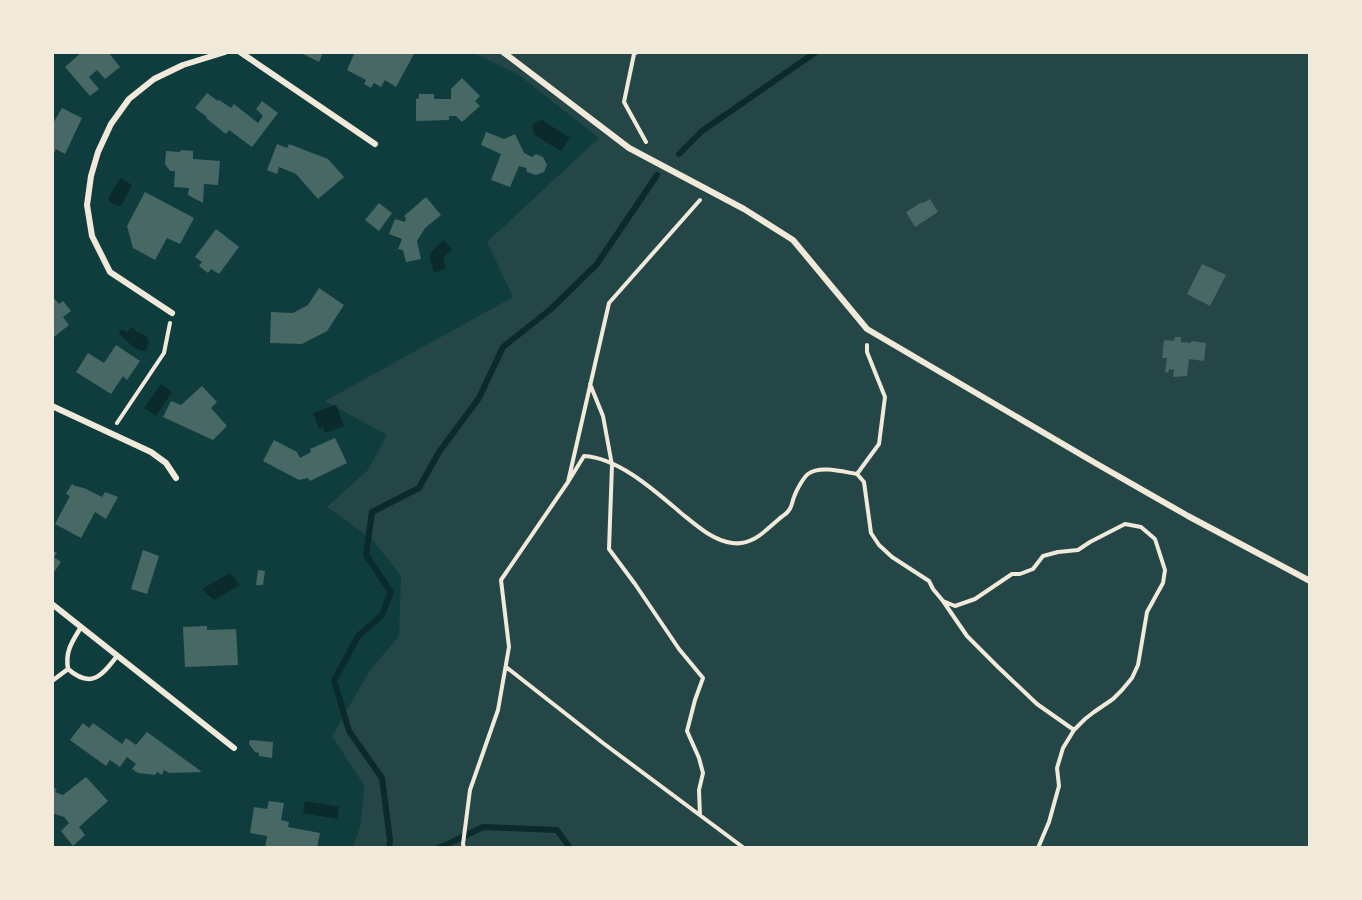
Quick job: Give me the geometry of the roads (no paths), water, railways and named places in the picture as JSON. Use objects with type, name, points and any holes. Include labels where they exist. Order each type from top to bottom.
[{"type":"street","points":[[172,314],[110,272],[92,236],[87,205],[90,176],[111,124],[129,99],[154,79],[183,64],[225,52]]},
{"type":"street","points":[[240,52],[375,144]]},
{"type":"street","points":[[503,52],[629,148],[744,209],[793,240],[867,329],[1137,487],[1310,581]]},
{"type":"street","points":[[52,406],[151,452],[166,463],[176,478]]},
{"type":"street","points":[[52,604],[234,748]]},
{"type":"lane","points":[[81,627],[68,650],[66,660],[68,669],[77,677],[88,679],[99,677],[117,656]]},
{"type":"lane","points":[[52,681],[68,669]]},
{"type":"waterway","points":[[679,154],[702,131],[816,52]]},
{"type":"waterway","points":[[389,848],[382,778],[349,731],[334,680],[359,635],[382,615],[391,592],[366,555],[372,512],[419,488],[439,452],[479,398],[503,347],[551,309],[597,264],[657,175]]},
{"type":"waterway","points":[[438,848],[483,827],[557,830],[570,848]]}]
